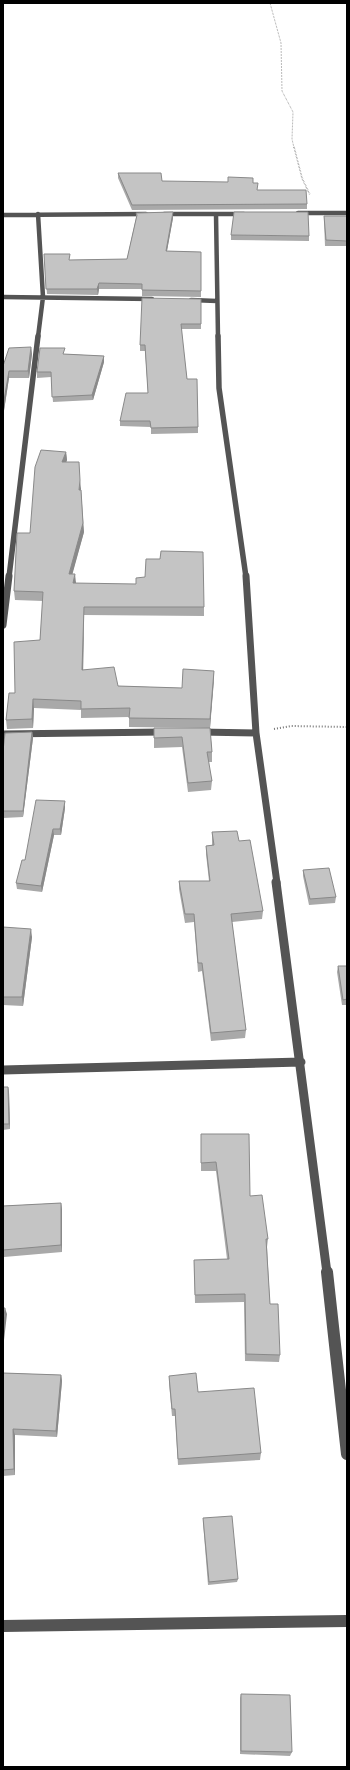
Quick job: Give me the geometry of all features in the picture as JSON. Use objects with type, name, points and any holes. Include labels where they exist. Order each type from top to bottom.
[{"type":"street","points":[[290,214],[347,213]]},
{"type":"street","points":[[3,625],[43,297],[38,214]]},
{"type":"street","points":[[3,215],[154,214]]},
{"type":"street","points":[[162,214],[253,214]]},
{"type":"street","points":[[216,214],[216,301],[219,388],[245,560],[256,733],[301,1062],[337,1355],[347,1454]]},
{"type":"street","points":[[3,297],[161,300]]},
{"type":"street","points":[[185,300],[216,301]]},
{"type":"street","points":[[3,734],[170,732]]},
{"type":"street","points":[[194,732],[256,733]]},
{"type":"street","points":[[3,1070],[301,1062]]},
{"type":"street","points":[[3,1626],[347,1621]]},
{"type":"path","points":[[270,3],[280,42],[282,91],[293,112],[292,140],[302,178],[319,213]]},
{"type":"path","points":[[256,733],[291,726],[347,727]]},
{"type":"building","points":[[118,173],[161,173],[162,181],[228,182],[228,177],[253,178],[253,183],[258,183],[257,190],[306,190],[307,204],[132,205]]},
{"type":"building","points":[[173,212],[166,251],[201,252],[201,291],[142,290],[142,284],[99,283],[97,289],[46,289],[44,254],[70,254],[69,260],[127,259],[137,215],[136,213]]},
{"type":"building","points":[[234,212],[308,212],[309,236],[231,235]]},
{"type":"building","points":[[324,216],[347,216],[347,241],[326,240]]},
{"type":"building","points":[[142,298],[201,299],[201,324],[181,324],[187,379],[197,379],[198,427],[151,428],[150,421],[120,421],[126,393],[148,393],[145,345],[140,345]]},
{"type":"building","points":[[31,347],[28,371],[9,371],[3,406],[3,366],[9,348]]},
{"type":"building","points":[[40,348],[65,348],[63,354],[104,356],[92,395],[52,397],[51,372],[37,372]]},
{"type":"building","points":[[41,450],[66,452],[62,462],[79,462],[79,490],[81,490],[83,523],[69,574],[75,574],[73,583],[136,584],[136,578],[145,577],[146,559],[160,559],[161,551],[203,552],[204,607],[84,607],[82,670],[114,667],[118,686],[182,688],[183,669],[214,671],[210,719],[129,718],[130,708],[81,709],[81,701],[33,699],[32,719],[6,720],[9,693],[15,693],[14,642],[40,640],[43,592],[14,591],[17,533],[30,533],[35,467]]},
{"type":"building","points":[[154,728],[210,728],[212,752],[207,752],[212,781],[188,783],[182,737],[154,738]]},
{"type":"building","points":[[32,732],[23,811],[3,811],[3,751],[5,733]]},
{"type":"building","points":[[36,800],[65,801],[60,829],[53,829],[41,886],[16,883],[22,860],[25,860]]},
{"type":"building","points":[[237,831],[239,841],[250,840],[263,911],[231,914],[246,1030],[211,1033],[202,963],[198,963],[194,914],[185,914],[179,881],[210,881],[206,846],[214,845],[212,832]]},
{"type":"building","points":[[329,868],[336,897],[310,899],[303,870]]},
{"type":"building","points":[[3,927],[31,929],[22,997],[3,997]]},
{"type":"building","points":[[338,966],[347,966],[347,999],[343,1000]]},
{"type":"building","points":[[3,1087],[8,1087],[9,1124],[3,1124]]},
{"type":"building","points":[[201,1134],[249,1134],[250,1196],[262,1195],[268,1239],[266,1239],[270,1304],[278,1304],[280,1355],[246,1354],[245,1294],[195,1295],[194,1260],[229,1259],[216,1162],[201,1163]]},
{"type":"building","points":[[61,1203],[61,1245],[3,1250],[3,1206]]},
{"type":"building","points":[[3,1308],[5,1308],[3,1327]]},
{"type":"building","points":[[3,1373],[61,1375],[56,1431],[13,1429],[14,1469],[3,1470]]},
{"type":"building","points":[[196,1373],[198,1392],[254,1388],[261,1453],[178,1459],[175,1409],[172,1409],[169,1376]]},
{"type":"building","points":[[232,1516],[238,1579],[209,1582],[203,1518]]},
{"type":"building","points":[[241,1694],[290,1695],[292,1752],[241,1751]]}]
